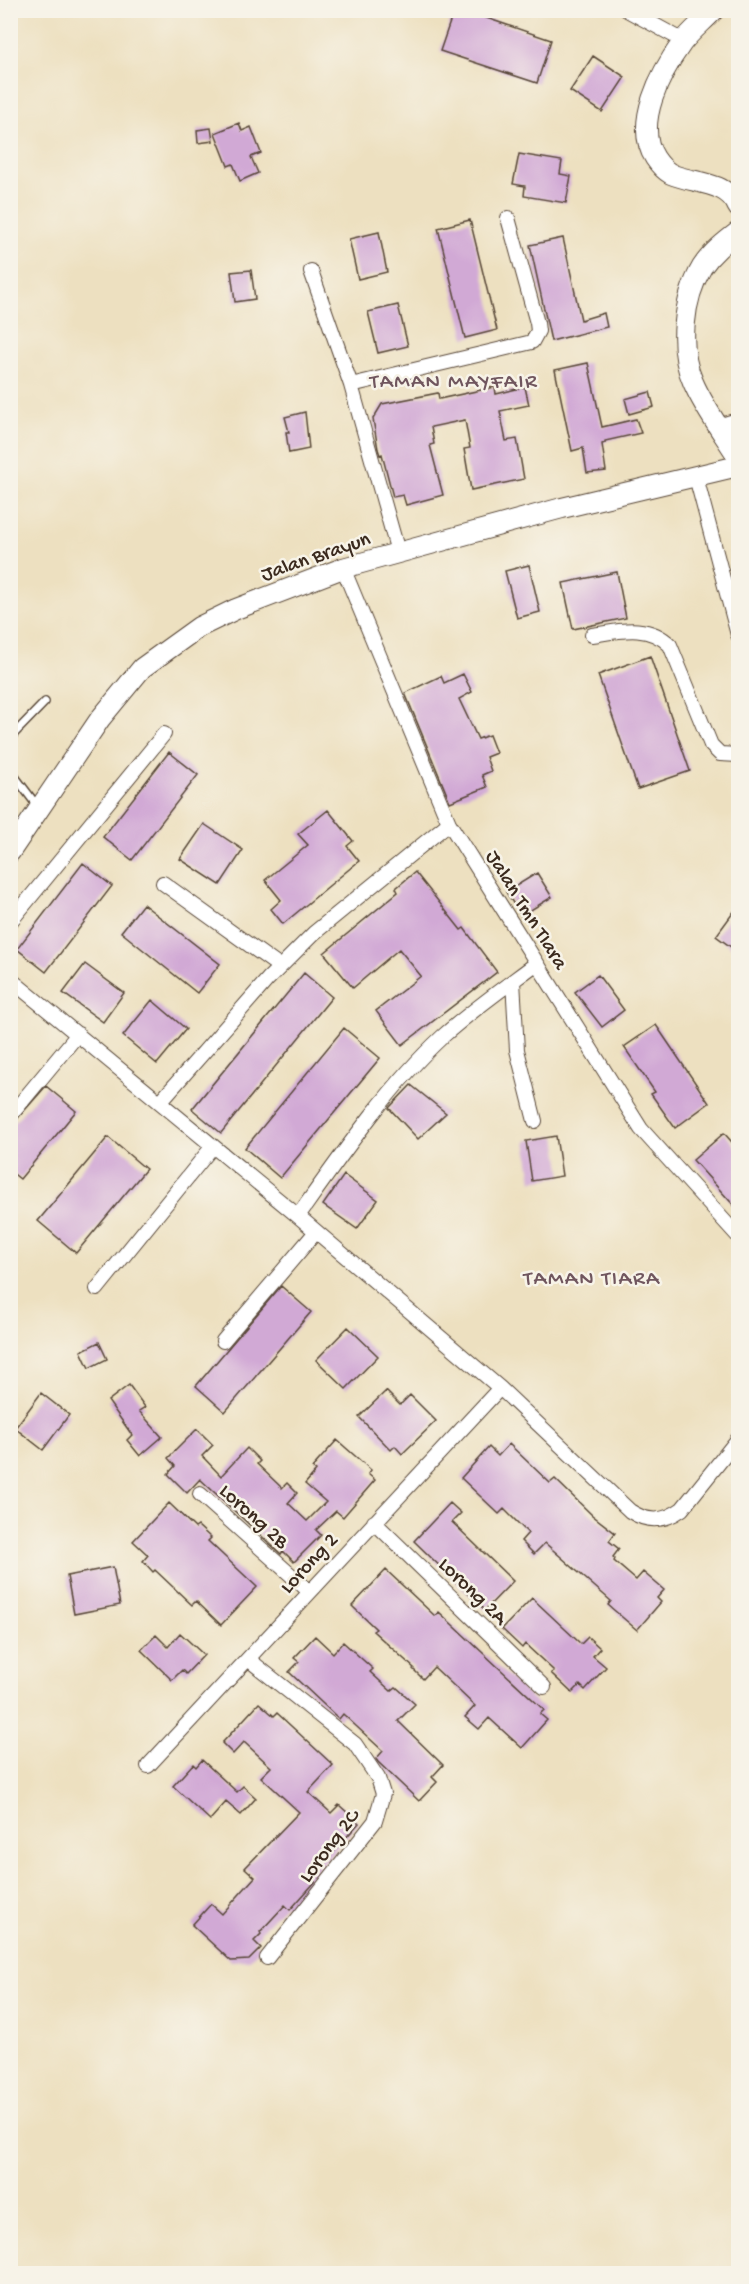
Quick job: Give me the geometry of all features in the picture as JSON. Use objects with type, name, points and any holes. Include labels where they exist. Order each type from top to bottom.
[{"type":"main road","points":[[714,10],[684,41],[669,63],[647,114],[646,134],[648,146],[662,167],[670,173],[717,187],[735,199],[738,207]]},
{"type":"main road","points":[[738,232],[723,242],[702,268],[692,290],[683,346],[693,382],[738,457]]},
{"type":"main road","name":"Jalan Brayun","points":[[10,852],[100,719],[142,668],[199,627],[236,609],[343,568],[562,508],[738,466]]},
{"type":"street","points":[[627,10],[684,41]]},
{"type":"street","points":[[351,385],[532,342],[538,332],[537,323],[508,218]]},
{"type":"street","points":[[311,271],[351,385],[398,552]]},
{"type":"street","points":[[718,426],[738,420]]},
{"type":"street","points":[[696,477],[738,635]]},
{"type":"street","name":"Jalan Tmn TIara","points":[[343,568],[449,823],[640,1129],[738,1236]]},
{"type":"street","points":[[592,635],[637,629],[664,639],[670,645],[711,745],[720,754],[738,755]]},
{"type":"street","points":[[10,922],[164,734]]},
{"type":"street","points":[[160,1102],[279,967],[314,933],[449,823]]},
{"type":"street","points":[[163,883],[279,967]]},
{"type":"street","points":[[298,1216],[344,1153],[407,1074],[441,1038],[537,963]]},
{"type":"street","points":[[10,978],[453,1347],[639,1518],[662,1520],[682,1509],[738,1439]]},
{"type":"street","points":[[513,981],[517,1050],[535,1121]]},
{"type":"street","points":[[10,1116],[78,1034]]},
{"type":"street","points":[[97,1289],[213,1146]]},
{"type":"street","points":[[223,1341],[315,1233]]},
{"type":"street","name":"Lorong 2","points":[[148,1766],[500,1388]]},
{"type":"street","name":"Lorong 2B","points":[[200,1494],[310,1592]]},
{"type":"street","name":"Lorong 2A","points":[[374,1522],[544,1687]]},
{"type":"street","name":"Lorong 2C","points":[[248,1659],[355,1744],[378,1778],[383,1794],[375,1821],[267,1958]]},
{"type":"lane","points":[[10,738],[45,702]]},
{"type":"lane","points":[[10,770],[39,809]]},
{"type":"building","points":[[454,10],[463,10],[551,40],[537,83],[440,51]]},
{"type":"building","points":[[593,56],[625,77],[602,112],[570,91]]},
{"type":"building","points":[[239,123],[242,131],[251,127],[261,153],[251,157],[258,173],[240,181],[233,164],[228,166],[215,133]]},
{"type":"building","points":[[211,128],[213,141],[198,143],[197,130]]},
{"type":"building","points":[[519,154],[562,161],[560,174],[571,176],[566,203],[524,196],[525,186],[513,184]]},
{"type":"building","points":[[470,220],[497,330],[465,338],[438,228]]},
{"type":"building","points":[[379,232],[387,272],[358,279],[349,239]]},
{"type":"building","points":[[563,238],[581,320],[604,313],[607,327],[551,341],[530,245]]},
{"type":"building","points":[[251,270],[255,299],[235,302],[231,272]]},
{"type":"building","points":[[398,305],[408,346],[378,353],[368,312]]},
{"type":"building","points":[[588,363],[602,427],[636,419],[641,433],[605,441],[602,444],[606,471],[587,473],[583,448],[572,451],[555,370]]},
{"type":"building","points":[[495,387],[496,394],[525,387],[529,405],[500,411],[506,441],[517,439],[524,479],[471,490],[464,449],[470,448],[465,420],[431,427],[434,444],[430,445],[443,495],[406,505],[403,495],[393,497],[382,454],[380,455],[378,449],[373,419],[382,404],[438,393],[439,399]]},
{"type":"building","points":[[650,392],[654,407],[629,414],[625,399]]},
{"type":"building","points":[[305,412],[309,449],[289,453],[286,432],[289,432],[285,417]]},
{"type":"building","points":[[529,565],[540,612],[517,618],[505,571]]},
{"type":"building","points":[[617,572],[626,618],[573,629],[563,583]]},
{"type":"building","points":[[650,656],[690,771],[638,789],[598,675]]},
{"type":"building","points":[[463,674],[472,692],[459,699],[478,739],[489,735],[496,753],[486,757],[491,771],[482,775],[487,787],[450,802],[405,693],[441,676],[444,683]]},
{"type":"building","points":[[169,752],[198,775],[132,860],[103,837]]},
{"type":"building","points":[[328,810],[353,841],[347,846],[359,861],[283,924],[271,909],[281,900],[265,880],[308,845],[298,834]]},
{"type":"building","points":[[204,824],[243,850],[220,885],[180,859]]},
{"type":"building","points":[[83,863],[112,886],[46,972],[17,949]]},
{"type":"building","points":[[415,872],[461,930],[464,928],[497,972],[402,1045],[376,1011],[421,976],[399,949],[353,988],[324,953],[398,892],[396,888]]},
{"type":"building","points":[[537,873],[552,897],[521,916],[506,892]]},
{"type":"building","points":[[143,904],[220,964],[197,993],[121,932]]},
{"type":"building","points":[[738,906],[738,952],[716,936]]},
{"type":"building","points":[[85,964],[124,993],[103,1022],[63,993]]},
{"type":"building","points":[[304,973],[332,997],[221,1133],[192,1109]]},
{"type":"building","points":[[598,975],[624,1010],[602,1027],[575,992]]},
{"type":"building","points":[[152,1000],[186,1029],[157,1064],[123,1036]]},
{"type":"building","points":[[656,1025],[709,1103],[675,1128],[651,1094],[655,1092],[624,1047]]},
{"type":"building","points":[[344,1028],[380,1058],[280,1178],[245,1148]]},
{"type":"building","points":[[411,1085],[446,1113],[418,1139],[389,1108]]},
{"type":"building","points":[[46,1086],[76,1111],[20,1179],[10,1171],[10,1127]]},
{"type":"building","points":[[724,1133],[738,1149],[738,1210],[693,1160]]},
{"type":"building","points":[[556,1136],[562,1176],[532,1181],[526,1141]]},
{"type":"building","points":[[108,1137],[146,1169],[76,1253],[38,1221]]},
{"type":"building","points":[[344,1175],[378,1200],[357,1229],[323,1205]]},
{"type":"building","points":[[281,1286],[311,1312],[225,1412],[196,1386]]},
{"type":"building","points":[[348,1327],[378,1356],[346,1389],[316,1360]]},
{"type":"building","points":[[99,1342],[107,1359],[89,1368],[81,1351]]},
{"type":"building","points":[[129,1385],[145,1407],[139,1411],[162,1437],[140,1456],[127,1440],[132,1435],[108,1401]]},
{"type":"building","points":[[386,1391],[400,1405],[410,1395],[436,1421],[402,1454],[395,1446],[391,1450],[359,1417]]},
{"type":"building","points":[[41,1393],[69,1415],[43,1450],[15,1428]]},
{"type":"building","points":[[197,1429],[213,1445],[202,1456],[221,1476],[247,1448],[260,1461],[257,1464],[282,1488],[287,1483],[297,1493],[288,1503],[307,1521],[326,1502],[305,1484],[316,1471],[312,1468],[337,1440],[371,1470],[368,1474],[375,1480],[343,1517],[336,1511],[316,1530],[321,1535],[294,1562],[283,1551],[281,1554],[200,1479],[187,1493],[168,1474],[175,1466],[168,1458]]},
{"type":"building","points":[[509,1444],[550,1483],[555,1479],[592,1515],[615,1533],[609,1541],[619,1549],[613,1557],[614,1561],[636,1580],[643,1572],[664,1590],[657,1598],[661,1602],[637,1630],[608,1605],[611,1601],[545,1543],[534,1554],[521,1541],[528,1533],[504,1509],[499,1514],[461,1478],[489,1447],[498,1456]]},
{"type":"building","points":[[169,1503],[195,1528],[198,1526],[211,1538],[208,1541],[257,1587],[221,1625],[196,1601],[192,1605],[155,1570],[153,1572],[143,1561],[148,1555],[133,1541]]},
{"type":"building","points":[[450,1503],[461,1513],[452,1522],[513,1581],[485,1610],[414,1541]]},
{"type":"building","points":[[113,1567],[120,1605],[74,1614],[67,1576]]},
{"type":"building","points":[[386,1570],[435,1616],[439,1612],[544,1710],[540,1714],[547,1720],[522,1748],[489,1718],[479,1729],[465,1717],[475,1706],[434,1667],[423,1679],[373,1631],[376,1629],[352,1606]]},
{"type":"building","points":[[532,1598],[581,1644],[588,1637],[600,1648],[593,1656],[606,1667],[585,1690],[580,1685],[572,1693],[551,1673],[554,1671],[525,1644],[522,1648],[502,1629]]},
{"type":"building","points":[[180,1633],[204,1655],[186,1674],[182,1670],[172,1680],[141,1650],[156,1635],[168,1647]]},
{"type":"building","points":[[315,1636],[333,1653],[343,1642],[373,1669],[370,1672],[391,1691],[396,1687],[415,1704],[398,1721],[443,1765],[432,1777],[437,1782],[419,1801],[378,1762],[376,1759],[383,1751],[343,1714],[339,1719],[289,1672],[299,1662],[294,1658]]},
{"type":"building","points":[[259,1703],[274,1716],[277,1713],[333,1765],[308,1792],[331,1813],[339,1805],[359,1823],[310,1878],[315,1882],[290,1910],[285,1905],[260,1932],[261,1934],[254,1941],[261,1948],[249,1960],[231,1961],[192,1925],[211,1904],[222,1914],[255,1877],[245,1868],[299,1812],[261,1777],[271,1767],[244,1742],[233,1754],[222,1743]]},
{"type":"building","points":[[202,1760],[237,1792],[243,1786],[256,1798],[241,1815],[226,1802],[210,1820],[173,1786],[193,1764],[196,1767]]},
{"type":"district","name":"TAMAN MAYFAIR","points":[[454,379]]},
{"type":"district","name":"TAMAN TIARA","points":[[592,1276]]}]
